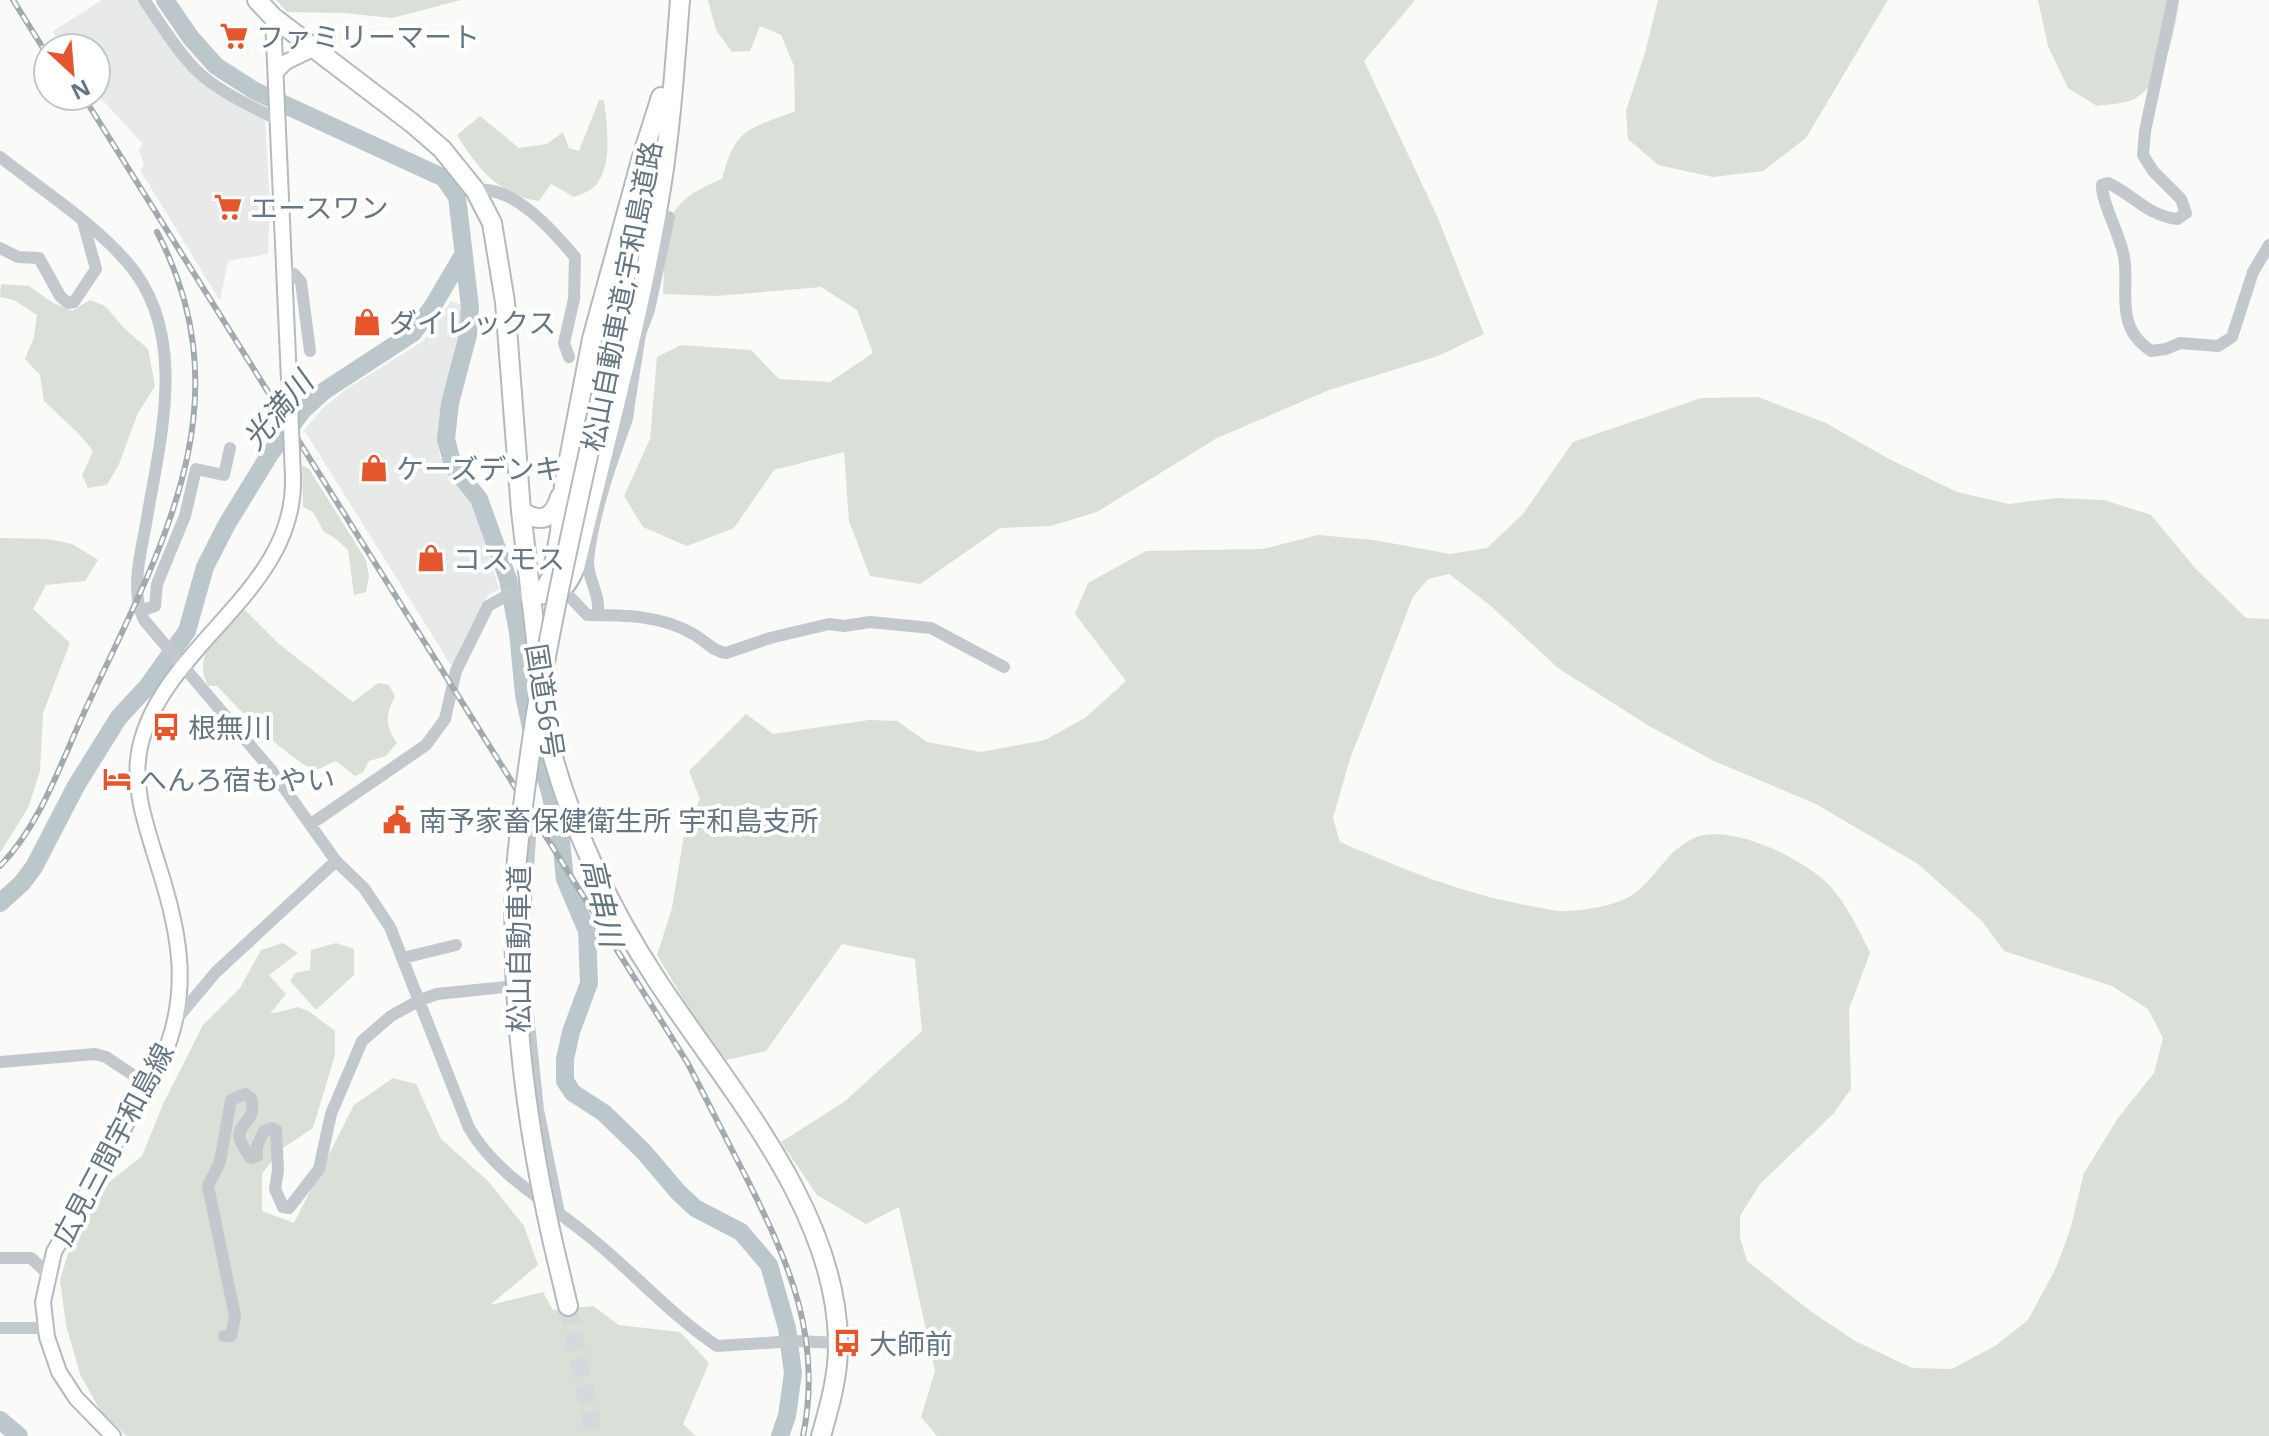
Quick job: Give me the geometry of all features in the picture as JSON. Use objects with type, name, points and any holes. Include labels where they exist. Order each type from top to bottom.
[{"type":"highway","name":"国道56号","points":[[257,0],[273,17],[442,149],[475,190],[492,223],[505,302],[526,595],[547,734],[568,804],[594,865],[639,951],[777,1158],[800,1199],[826,1262],[838,1343],[830,1404],[821,1436]]},
{"type":"highway","name":"松山自動車道;宇和島道路","points":[[557,588],[606,373],[678,0]]},
{"type":"highway","points":[[526,595],[568,585],[575,568],[661,187],[674,81],[678,0]]},
{"type":"highway","points":[[557,588],[564,485],[592,339],[661,97]]},
{"type":"highway","points":[[521,511],[532,519],[549,515],[557,507],[564,485]]},
{"type":"highway","name":"松山自動車道","points":[[557,588],[526,782],[517,860],[515,988],[520,1062],[537,1174],[568,1306]]},
{"type":"main road","points":[[273,17],[276,80]]},
{"type":"main road","points":[[276,80],[286,62],[315,48]]},
{"type":"main road","name":"広見三間宇和島線","points":[[113,1436],[68,1386],[52,1356],[43,1302],[54,1252],[170,1043],[174,1022],[180,976],[177,931],[141,806],[138,758],[152,713],[175,657],[272,556],[289,518],[293,477],[276,80]]},
{"type":"street","points":[[144,0],[199,73],[278,118]]},
{"type":"street","points":[[2173,0],[2145,131],[2143,155],[2153,171],[2181,199],[2186,213],[2177,219],[2159,217],[2124,190],[2108,183],[2102,185],[2101,194],[2117,229],[2125,259],[2128,322],[2138,342],[2151,351],[2180,343],[2218,346],[2232,337],[2253,272],[2269,245]]},
{"type":"street","points":[[0,157],[112,245],[138,277],[163,335],[166,359],[160,439],[137,583],[140,611],[272,771],[336,861],[374,901],[390,927],[469,1128],[481,1148],[496,1165],[593,1239],[663,1303],[717,1346],[796,1341],[838,1343]]},
{"type":"street","points":[[475,190],[487,188],[531,211],[550,227],[575,257],[574,299],[564,343],[569,357]]},
{"type":"street","points":[[597,615],[599,603],[588,564],[596,520],[627,419],[627,402],[640,334],[649,310],[669,217]]},
{"type":"street","points":[[0,248],[18,257],[39,258],[60,296],[68,303],[74,302],[96,269],[83,222]]},
{"type":"street","points":[[285,271],[294,274],[301,282],[310,351]]},
{"type":"street","points":[[140,611],[155,606],[157,584],[185,516],[196,469],[224,475],[230,448]]},
{"type":"street","points":[[557,588],[587,615],[656,618],[693,634],[720,653],[829,624],[844,626],[870,622],[931,628],[1004,667]]},
{"type":"street","points":[[311,824],[426,745],[445,719],[452,684],[488,606],[506,596],[526,595]]},
{"type":"street","points":[[530,837],[524,934],[525,985],[538,1110],[559,1213]]},
{"type":"street","points":[[174,1022],[216,972],[336,861]]},
{"type":"street","points":[[403,958],[456,945]]},
{"type":"street","points":[[224,1336],[231,1336],[235,1316],[208,1186],[220,1162],[231,1100],[245,1094],[251,1098],[252,1113],[239,1143],[251,1158],[257,1156],[257,1146],[264,1131],[276,1130],[278,1170],[275,1189],[283,1207],[289,1208],[319,1169],[331,1114],[362,1041],[391,1016],[437,994],[525,985]]},
{"type":"street","points":[[0,1062],[95,1054],[106,1057],[148,1085]]},
{"type":"street","points":[[0,1258],[31,1258],[47,1273]]},
{"type":"street","points":[[0,1328],[46,1328]]},
{"type":"shaded area","points":[[102,0],[139,0],[212,89],[265,120],[270,205],[268,254],[228,261],[220,301],[140,170],[144,166],[139,149],[143,144],[112,110],[112,32],[53,31]]},
{"type":"shaded area","points":[[276,0],[461,0],[392,18],[287,12]]},
{"type":"shaded area","points":[[708,0],[1415,0],[1364,61],[1437,216],[1484,334],[1438,356],[1329,390],[1217,438],[1097,512],[1051,526],[1000,528],[920,584],[870,576],[849,521],[844,452],[774,470],[734,528],[687,546],[643,527],[624,496],[650,439],[657,357],[681,345],[751,350],[779,379],[830,382],[873,353],[857,310],[821,287],[717,296],[663,294],[666,237],[675,210],[701,189],[722,179],[733,149],[746,132],[795,111],[794,66],[781,35],[760,26],[750,51],[732,52],[716,30]]},
{"type":"shaded area","points":[[1658,0],[1888,0],[1806,138],[1763,171],[1713,177],[1658,165],[1628,139],[1626,111]]},
{"type":"shaded area","points":[[2038,0],[2179,0],[2167,55],[2154,81],[2134,99],[2097,106],[2068,88],[2048,46]]},
{"type":"shaded area","points":[[599,100],[604,100],[606,121],[608,144],[605,166],[594,187],[574,197],[551,184],[539,201],[512,193],[481,169],[457,135],[480,116],[519,148],[547,144],[563,132],[569,148],[579,151]]},
{"type":"shaded area","points":[[1,284],[29,286],[53,303],[72,311],[90,300],[105,306],[148,349],[155,386],[138,413],[119,464],[107,485],[88,488],[82,475],[93,451],[44,401],[40,375],[25,359],[34,337],[37,315],[14,300],[0,297]]},
{"type":"shaded area","points":[[451,301],[462,305],[461,328],[442,396],[438,431],[440,457],[477,512],[499,589],[487,596],[452,667],[304,430],[323,408],[345,390],[423,341]]},
{"type":"shaded area","points":[[1758,397],[1826,423],[1889,459],[1957,492],[2009,504],[2056,498],[2104,500],[2151,515],[2196,569],[2246,618],[2269,619],[2269,1436],[937,1436],[921,1417],[935,1371],[899,1207],[866,1224],[817,1195],[781,1142],[844,1102],[922,1031],[915,959],[842,944],[766,1051],[726,1060],[698,1024],[657,955],[672,908],[684,835],[700,799],[689,771],[746,714],[773,734],[869,720],[897,721],[927,742],[981,752],[1045,740],[1085,718],[1126,681],[1075,614],[1088,583],[1146,551],[1263,549],[1318,535],[1374,540],[1450,554],[1487,548],[1523,514],[1573,442],[1701,398]],"holes":[[[1449,574],[1491,606],[1558,668],[1649,726],[1714,761],[1816,804],[1918,864],[1982,921],[2004,951],[2112,986],[2148,1009],[2163,1038],[2154,1073],[2118,1118],[2084,1173],[2070,1230],[2056,1268],[2028,1320],[1995,1346],[1952,1369],[1912,1368],[1855,1341],[1813,1313],[1747,1261],[1740,1238],[1740,1216],[1760,1184],[1833,1114],[1851,1089],[1849,1009],[1870,953],[1842,901],[1818,875],[1765,846],[1725,835],[1707,835],[1692,839],[1676,850],[1640,889],[1625,899],[1595,908],[1561,911],[1457,888],[1340,842],[1333,818],[1350,759],[1413,597],[1428,579]]]},
{"type":"shaded area","points":[[302,465],[309,469],[366,560],[369,577],[366,592],[354,595],[348,550],[324,532],[313,512],[303,507]]},
{"type":"shaded area","points":[[0,538],[47,539],[72,544],[98,560],[85,581],[46,585],[33,609],[70,643],[43,713],[40,771],[28,808],[0,853]]},
{"type":"shaded area","points":[[243,608],[279,644],[353,702],[378,683],[389,685],[395,696],[389,709],[388,725],[397,743],[386,756],[369,761],[363,772],[355,776],[336,761],[314,771],[263,732],[217,686],[208,686],[203,663],[206,653],[218,634]]},
{"type":"shaded area","points":[[283,943],[298,953],[269,975],[286,994],[270,1014],[298,1007],[310,1012],[335,1031],[335,1055],[313,1128],[280,1150],[262,1174],[262,1211],[294,1223],[354,1105],[393,1078],[416,1084],[441,1139],[488,1181],[524,1226],[538,1265],[490,1305],[543,1292],[553,1310],[593,1306],[619,1325],[680,1332],[709,1363],[683,1424],[696,1436],[127,1436],[101,1412],[80,1374],[66,1325],[60,1280],[71,1244],[104,1186],[142,1156],[164,1102],[203,1025],[240,988],[261,950]]},
{"type":"shaded area","points":[[336,943],[354,949],[354,975],[316,1010],[290,981],[295,973],[310,970],[311,950]]},
{"type":"waterway","name":"高串川","points":[[165,0],[191,38],[216,66],[255,91],[444,178],[457,197],[470,307],[468,335],[450,403],[446,439],[453,466],[479,499],[508,579],[518,632],[524,695],[535,747],[549,788],[561,841],[565,879],[587,931],[589,983],[571,1032],[565,1059],[565,1081],[573,1093],[604,1113],[644,1152],[695,1208],[741,1232],[769,1265],[787,1328],[793,1373],[787,1416],[780,1436]]},
{"type":"waterway","name":"光満川","points":[[0,903],[34,867],[76,786],[119,717],[147,687],[187,631],[205,567],[270,454],[303,410],[324,391],[413,333],[463,255]]},
{"type":"waterway","name":"光満川","points":[[0,1420],[19,1436]]},
{"type":"tunnel","points":[[568,1306],[594,1436]]},
{"type":"railway","points":[[13,0],[33,32]]},
{"type":"railway","points":[[93,112],[687,1062],[762,1209],[798,1302],[809,1366],[803,1436]]},
{"type":"railway","points":[[0,866],[15,849],[51,788],[143,587],[166,530],[184,472],[194,414],[194,355],[183,295],[157,232]]},
{"type":"place","name":"ファミリーマート","points":[[234,36]]},
{"type":"place","name":"エースワン","points":[[228,207]]},
{"type":"place","name":"ダイレックス","points":[[367,322]]},
{"type":"place","name":"ケーズデンキ","points":[[374,468]]},
{"type":"place","name":"コスモス","points":[[431,558]]},
{"type":"place","name":"根無川","points":[[166,727]]},
{"type":"place","name":"へんろ宿もやい","points":[[117,779]]},
{"type":"place","name":"南予家畜保健衛生所 宇和島支所","points":[[397,820]]},
{"type":"place","name":"大師前","points":[[847,1343]]}]
